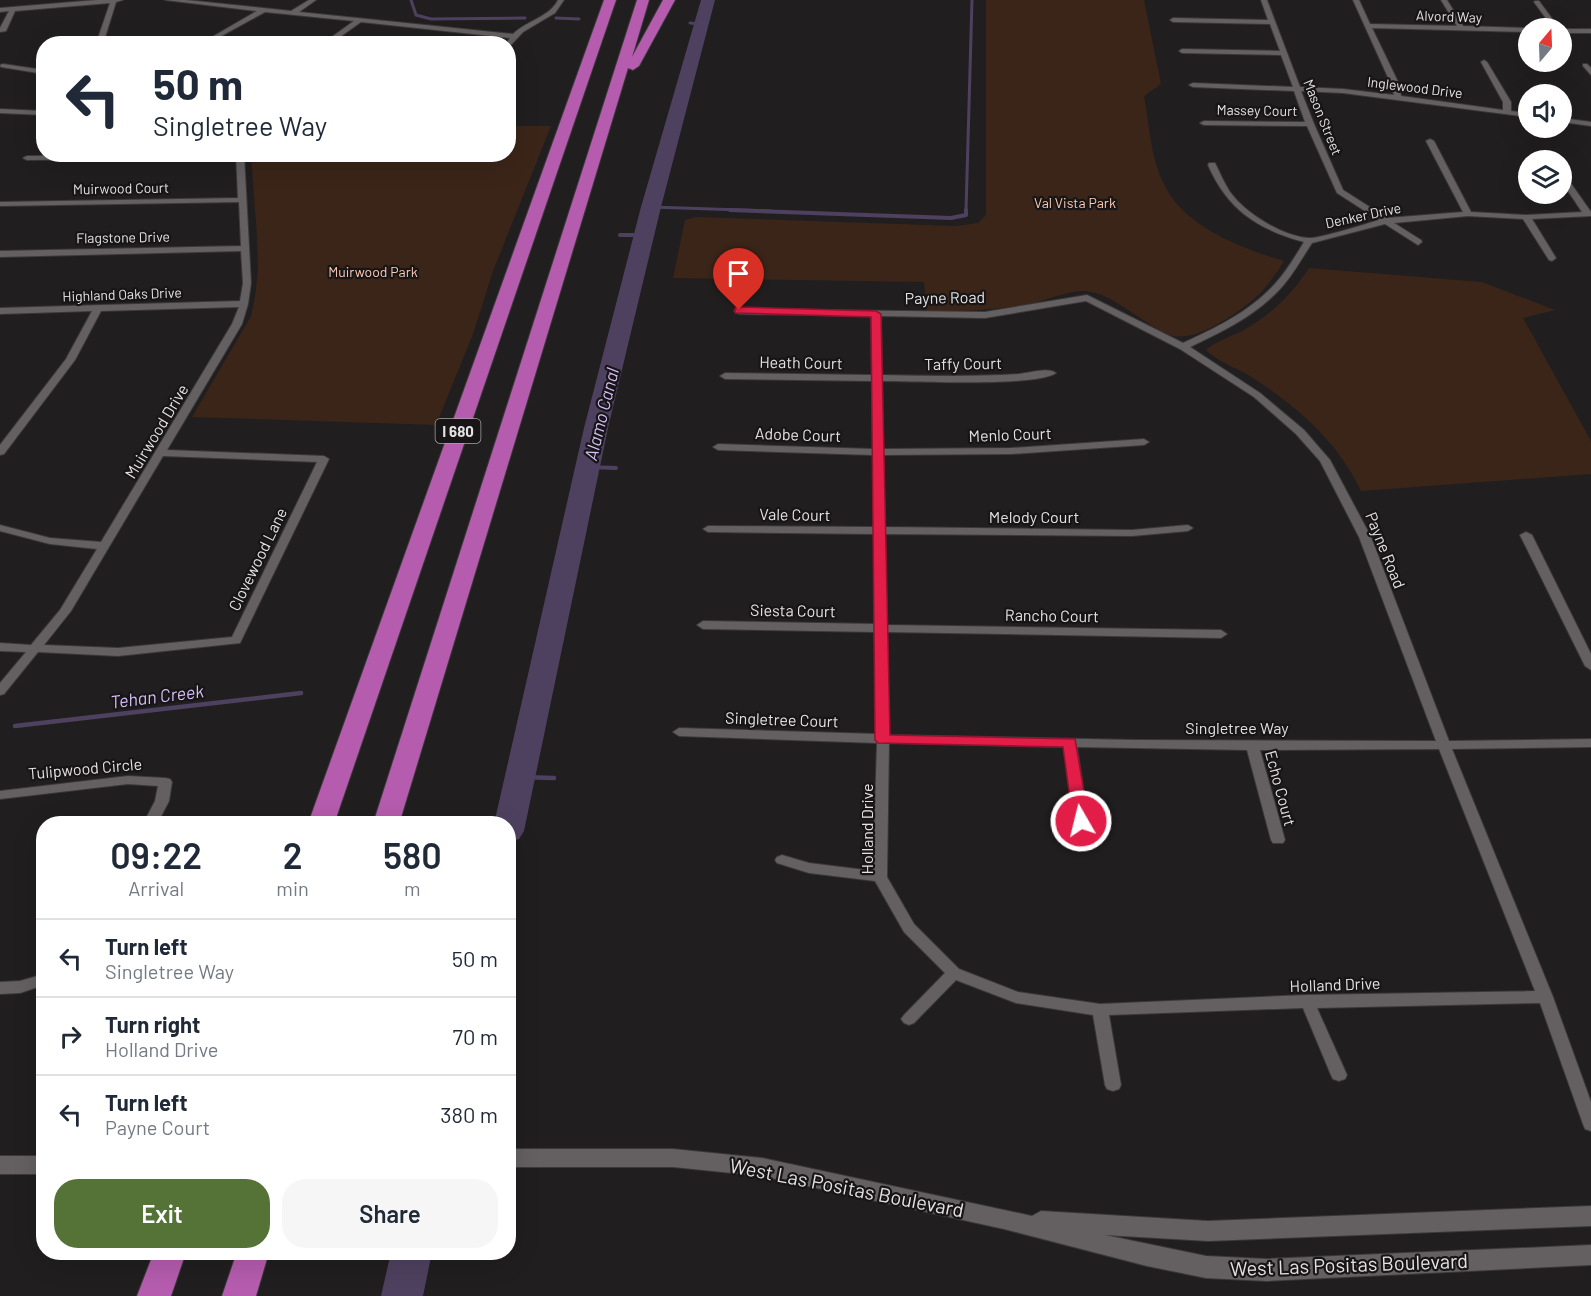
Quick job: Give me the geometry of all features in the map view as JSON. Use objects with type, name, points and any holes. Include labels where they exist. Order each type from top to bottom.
[{"type":"highway","name":"I 680","points":[[388,816],[643,0]]},
{"type":"highway","points":[[616,88],[626,77],[669,0]]},
{"type":"highway","name":"I 680","points":[[324,816],[609,1]]},
{"type":"highway","points":[[154,1296],[167,1260]]},
{"type":"highway","points":[[239,1296],[250,1260]]},
{"type":"main road","name":"West Las Positas Boulevard","points":[[516,1158],[673,1158],[762,1167],[1004,1219],[1147,1256],[1206,1267],[1267,1270],[1591,1255]]},
{"type":"main road","points":[[0,1165],[36,1165]]},
{"type":"main road","name":"West Las Positas Boulevard","points":[[1004,1219],[1208,1231],[1591,1216]]},
{"type":"street","points":[[102,36],[114,0]]},
{"type":"street","points":[[0,10],[120,0]]},
{"type":"street","points":[[168,0],[513,36],[525,26],[555,10],[561,0]]},
{"type":"street","points":[[292,13],[313,0]]},
{"type":"street","name":"Mason Street","points":[[1264,0],[1310,124],[1340,191],[1418,242]]},
{"type":"street","points":[[1356,0],[1395,84],[1398,98]]},
{"type":"street","points":[[1444,0],[1461,28]]},
{"type":"street","points":[[1537,2],[1549,18]]},
{"type":"street","points":[[0,30],[3,30],[13,9]]},
{"type":"street","points":[[218,36],[264,10]]},
{"type":"street","points":[[337,36],[360,20]]},
{"type":"street","points":[[1173,20],[1272,22]]},
{"type":"street","name":"Alvord Way","points":[[1368,26],[1518,30]]},
{"type":"street","points":[[1572,31],[1591,31]]},
{"type":"street","points":[[1182,51],[1284,53]]},
{"type":"street","points":[[1484,62],[1507,102],[1508,113]]},
{"type":"street","points":[[1585,65],[1591,73]]},
{"type":"street","points":[[3,66],[36,71]]},
{"type":"street","name":"Inglewood Drive","points":[[1193,85],[1297,88],[1398,98],[1518,114]]},
{"type":"street","points":[[0,111],[36,113]]},
{"type":"street","points":[[1572,121],[1591,124]]},
{"type":"street","name":"Massey Court","points":[[1204,123],[1310,124]]},
{"type":"street","points":[[1430,141],[1468,214]]},
{"type":"street","points":[[27,158],[36,158]]},
{"type":"street","name":"Muirwood Drive","points":[[0,691],[65,612],[237,324],[244,304],[247,283],[241,162]]},
{"type":"street","points":[[1212,165],[1218,183],[1226,195],[1251,217],[1266,227],[1309,241]]},
{"type":"street","points":[[1572,191],[1589,214]]},
{"type":"street","name":"Muirwood Court","points":[[0,204],[243,200]]},
{"type":"street","name":"Denker Drive","points":[[1183,346],[1219,330],[1263,300],[1288,273],[1309,241],[1386,221],[1468,214],[1526,217],[1589,214]]},
{"type":"street","points":[[1526,217],[1552,258]]},
{"type":"street","name":"Flagstone Drive","points":[[0,254],[246,248]]},
{"type":"street","name":"Payne Road","points":[[739,310],[985,315],[1088,298],[1183,346],[1279,413],[1300,432],[1325,460],[1365,537],[1444,746],[1545,998],[1591,1124]]},
{"type":"street","name":"Highland Oaks Drive","points":[[0,311],[244,304]]},
{"type":"street","points":[[0,452],[69,360],[98,308]]},
{"type":"street","name":"Holland Drive","points":[[876,314],[883,740],[880,877],[909,928],[954,973],[1016,997],[1100,1010],[1307,1001],[1545,998]]},
{"type":"street","name":"Taffy Court","points":[[876,378],[978,379],[1051,373]]},
{"type":"street","name":"Heath Court","points":[[726,376],[876,378]]},
{"type":"street","name":"Menlo Court","points":[[877,452],[1011,451],[1144,442]]},
{"type":"street","name":"Adobe Court","points":[[718,447],[877,452]]},
{"type":"street","name":"Clovewood Lane","points":[[36,649],[118,652],[236,640],[324,459],[161,453]]},
{"type":"street","points":[[0,528],[50,541],[105,546]]},
{"type":"street","name":"Vale Court","points":[[708,528],[880,532]]},
{"type":"street","name":"Melody Court","points":[[880,532],[1132,533],[1188,528]]},
{"type":"street","points":[[1526,535],[1591,666]]},
{"type":"street","name":"Siesta Court","points":[[703,625],[882,628]]},
{"type":"street","name":"Rancho Court","points":[[882,628],[1221,634]]},
{"type":"street","points":[[0,647],[36,649]]},
{"type":"street","name":"Singletree Court","points":[[680,732],[883,740]]},
{"type":"street","name":"Singletree Way","points":[[883,740],[1444,746],[1591,743]]},
{"type":"street","points":[[1070,742],[1084,840]]},
{"type":"street","name":"Echo Court","points":[[1252,744],[1278,840]]},
{"type":"street","name":"Tulipwood Circle","points":[[0,795],[128,780],[165,782],[162,801],[154,816]]},
{"type":"street","points":[[782,860],[809,868],[880,877]]},
{"type":"street","points":[[909,1019],[954,973]]},
{"type":"street","points":[[0,988],[20,987],[36,982]]},
{"type":"street","points":[[1307,1001],[1339,1075]]},
{"type":"street","points":[[1100,1010],[1113,1085]]},
{"type":"green space","name":"Val Vista Park","points":[[986,0],[1144,0],[1161,84],[1144,96],[1153,151],[1159,172],[1172,198],[1184,212],[1199,223],[1232,242],[1284,261],[1256,297],[1215,325],[1180,337],[1159,330],[1107,297],[1085,291],[1071,292],[1035,303],[1003,308],[927,311],[924,282],[673,278],[685,220],[696,217],[956,226],[978,223],[986,215]]},
{"type":"green space","name":"Muirwood Park","points":[[516,126],[551,126],[493,271],[473,334],[436,425],[192,417],[251,316],[258,270],[252,162],[516,162]]},
{"type":"green space","points":[[1309,268],[1482,282],[1555,310],[1523,318],[1591,441],[1591,474],[1361,491],[1340,456],[1299,412],[1250,376],[1221,361],[1206,350],[1244,330],[1272,311]]},
{"type":"waterway","points":[[411,0],[416,15],[431,19],[525,18]]},
{"type":"waterway","name":"Alamo Canal","points":[[511,816],[596,428],[651,207],[708,0]]},
{"type":"waterway","points":[[966,211],[972,0]]},
{"type":"waterway","points":[[556,18],[579,19]]},
{"type":"waterway","points":[[690,23],[701,24]]},
{"type":"waterway","points":[[651,207],[771,211]]},
{"type":"waterway","points":[[730,210],[951,218],[966,215],[966,211]]},
{"type":"waterway","points":[[620,235],[644,235]]},
{"type":"waterway","points":[[588,467],[616,468]]},
{"type":"waterway","name":"Tehan Creek","points":[[15,726],[301,693]]},
{"type":"waterway","points":[[521,777],[554,778]]},
{"type":"waterway","name":"Alamo Canal","points":[[402,1296],[410,1260]]},
{"type":"route","points":[[739,310],[876,314],[883,740],[1070,742],[1081,821]]}]
